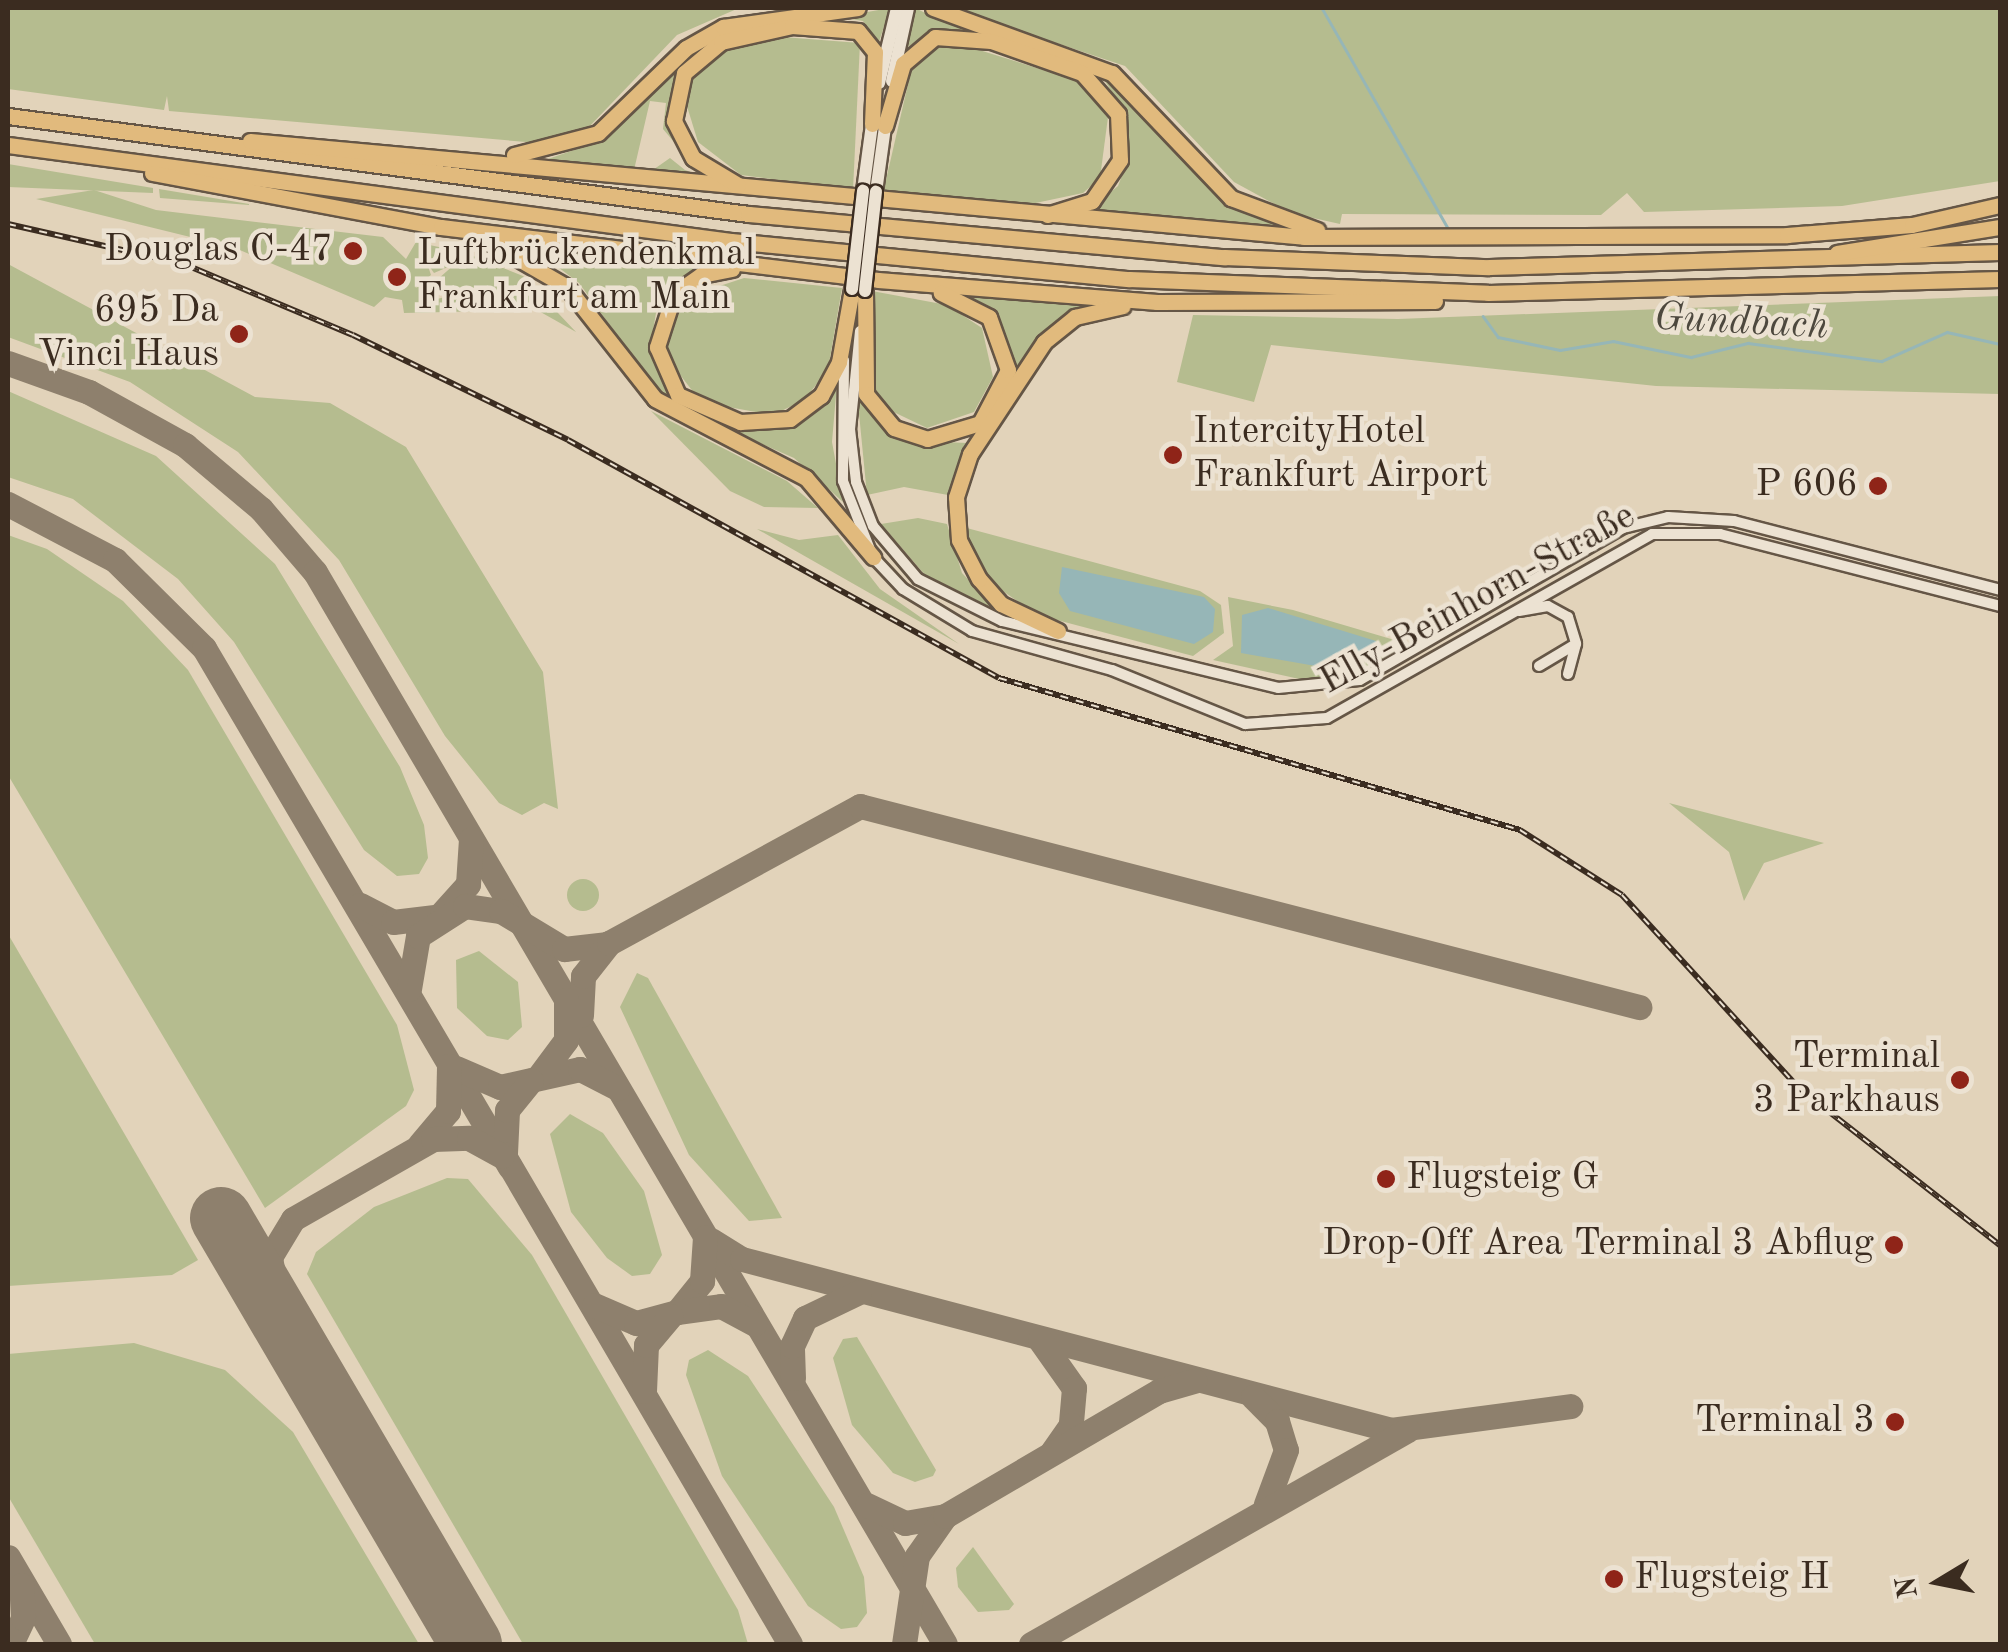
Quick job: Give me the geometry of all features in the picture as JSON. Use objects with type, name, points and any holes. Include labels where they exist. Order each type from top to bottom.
[{"type":"highway","points":[[434,153],[569,147],[612,125],[716,30],[858,8]]},
{"type":"highway","points":[[933,8],[1103,68],[1145,98],[1231,198],[1283,222],[1360,237]]},
{"type":"highway","points":[[751,191],[697,162],[675,129],[682,78],[714,46],[775,28],[855,29],[875,52],[879,125]]},
{"type":"highway","points":[[879,125],[903,64],[935,37],[1019,49],[1092,80],[1120,121],[1114,177],[1079,206],[1006,217]]},
{"type":"highway","points":[[8,116],[166,139],[1074,246],[1489,267],[1784,263],[2000,252]]},
{"type":"highway","points":[[166,139],[434,153],[1006,217],[1360,237],[1629,240],[1912,225],[1995,227]]},
{"type":"highway","points":[[8,145],[891,259],[1211,284],[1488,293],[2000,279]]},
{"type":"highway","points":[[101,158],[441,227],[772,269],[865,287],[960,298],[995,325],[1006,377],[975,427],[927,439],[878,415],[862,375],[865,287]]},
{"type":"highway","points":[[1912,225],[2000,206]]},
{"type":"highway","points":[[441,227],[548,270],[656,399],[764,450],[831,505],[856,531],[873,557]]},
{"type":"highway","points":[[1784,263],[1995,227]]},
{"type":"highway","points":[[772,269],[706,273],[664,310],[663,373],[710,414],[772,422],[813,404],[839,362],[865,287]]},
{"type":"highway","points":[[865,287],[1157,302],[1392,305],[1488,293]]},
{"type":"highway","points":[[1058,631],[989,592],[956,526],[956,497],[970,454],[1056,330],[1094,310],[1157,302]]},
{"type":"main road","points":[[865,287],[870,192],[897,8]]},
{"type":"main road","points":[[879,125],[908,8]]},
{"type":"street","name":"Elly-Beinhorn-Straße","points":[[856,531],[854,499],[837,432],[865,287]]},
{"type":"street","name":"Elly-Beinhorn-Straße","points":[[854,499],[908,570],[954,602],[1058,631],[1312,690],[1360,680],[1623,528],[1686,515],[2000,590]]},
{"type":"street","name":"Elly-Beinhorn-Straße","points":[[873,557],[922,605],[972,631],[1267,728],[1328,718],[1631,540],[1680,531],[2000,606]]},
{"type":"street","points":[[1504,615],[1552,606],[1576,636]]},
{"type":"street","points":[[1538,666],[1563,659],[1576,636]]},
{"type":"street","points":[[1568,674],[1576,636]]},
{"type":"green space","points":[[8,8],[739,8],[677,35],[587,129],[538,143],[169,111],[167,96],[164,110],[8,89]]},
{"type":"green space","points":[[890,8],[878,45],[863,21],[839,17]]},
{"type":"green space","points":[[915,8],[944,22],[978,31],[928,33],[905,49]]},
{"type":"green space","points":[[952,8],[2000,8],[2000,181],[1842,206],[1644,212],[1627,193],[1601,215],[1342,214],[1340,224],[1291,213],[1234,182],[1125,66]]},
{"type":"green space","points":[[770,36],[860,43],[853,190],[741,175],[698,142],[686,103],[691,76],[707,58]]},
{"type":"green space","points":[[963,45],[1082,82],[1108,117],[1100,178],[1083,193],[1026,205],[883,193],[911,71],[930,48]]},
{"type":"green space","points":[[700,46],[670,94],[673,139],[690,161],[663,129],[666,103],[650,101],[634,170],[545,160],[606,139]]},
{"type":"green space","points":[[1101,75],[1216,195],[1295,231],[1084,214],[1118,186],[1130,155],[1126,114]]},
{"type":"green space","points":[[670,158],[685,170],[714,180],[650,172]]},
{"type":"green space","points":[[8,164],[153,188],[153,193],[8,187]]},
{"type":"green space","points":[[159,189],[249,204],[249,205],[160,198]]},
{"type":"green space","points":[[94,190],[156,210],[383,237],[406,259],[416,242],[466,253],[523,276],[576,332],[537,310],[404,313],[402,300],[385,297],[374,307],[235,248],[36,199]],"holes":[[[427,263],[434,273],[455,264],[438,279],[451,290],[445,297],[437,299],[434,281],[415,288],[431,275]]]},
{"type":"green space","points":[[525,242],[710,268],[677,283],[656,313],[650,349],[664,385],[705,417],[773,427],[837,383],[832,442],[843,502],[794,458],[705,419],[660,394],[579,283]]},
{"type":"green space","points":[[8,264],[255,397],[330,403],[406,447],[543,672],[558,809],[544,803],[522,815],[499,803],[445,736],[339,560],[238,452],[130,382],[8,337]]},
{"type":"green space","points":[[744,278],[842,288],[828,370],[804,400],[773,415],[701,402],[664,354],[669,316],[683,298]]},
{"type":"green space","points":[[872,291],[947,305],[982,328],[993,377],[974,412],[927,428],[879,405],[870,385]]},
{"type":"green space","points":[[956,292],[1091,306],[1073,313],[1015,384],[1001,324]]},
{"type":"green space","points":[[2000,296],[2000,394],[1656,386],[1271,345],[1254,402],[1177,382],[1193,315],[1398,319]]},
{"type":"green space","points":[[8,391],[156,456],[275,564],[400,767],[424,825],[428,858],[419,874],[397,876],[364,850],[234,642],[178,579],[73,499],[8,477]]},
{"type":"green space","points":[[857,393],[897,440],[968,443],[948,495],[904,487],[867,495]]},
{"type":"green space","points":[[651,411],[787,481],[818,508],[764,507],[730,491]]},
{"type":"green space","points":[[918,518],[947,524],[962,573],[1000,613],[931,582],[881,524]]},
{"type":"green space","points":[[963,527],[1200,591],[1221,605],[1224,633],[1193,656],[1038,615],[991,583]]},
{"type":"green space","points":[[757,529],[799,540],[838,535],[880,589],[959,644]]},
{"type":"green space","points":[[8,535],[47,549],[123,601],[188,670],[397,1025],[414,1090],[406,1106],[265,1208],[8,775]]},
{"type":"green space","points":[[1228,597],[1293,610],[1408,644],[1362,672],[1313,682],[1213,660],[1233,646]]},
{"type":"green space","points":[[1669,803],[1824,843],[1764,863],[1744,901],[1729,852]]},
{"type":"green space","points":[[583,879],[594,884],[599,895],[594,906],[583,911],[572,906],[567,895],[572,884]]},
{"type":"green space","points":[[8,934],[198,1260],[172,1275],[8,1286]]},
{"type":"green space","points":[[479,951],[518,982],[522,1027],[508,1040],[487,1036],[457,1008],[456,960]]},
{"type":"green space","points":[[637,973],[648,978],[782,1218],[749,1221],[689,1155],[620,1007]]},
{"type":"green space","points":[[570,1114],[603,1133],[644,1191],[662,1255],[650,1274],[632,1276],[607,1258],[571,1212],[550,1134]]},
{"type":"green space","points":[[447,1178],[468,1179],[532,1255],[738,1610],[748,1644],[523,1644],[307,1274],[316,1252],[374,1207]]},
{"type":"green space","points":[[857,1337],[936,1470],[933,1476],[915,1482],[893,1473],[852,1425],[833,1358],[843,1339]]},
{"type":"green space","points":[[134,1343],[225,1370],[293,1432],[419,1644],[95,1644],[8,1496],[8,1354]]},
{"type":"green space","points":[[708,1350],[748,1376],[834,1507],[864,1577],[867,1613],[857,1627],[841,1629],[808,1606],[722,1476],[686,1375],[689,1360]]},
{"type":"green space","points":[[973,1547],[1014,1604],[1009,1610],[978,1612],[958,1587],[956,1568]]},
{"type":"water","points":[[1062,567],[1204,597],[1215,609],[1213,632],[1194,644],[1070,611],[1059,593]]},
{"type":"water","points":[[1268,608],[1376,644],[1327,668],[1241,653],[1242,615]]},
{"type":"waterway","points":[[1322,8],[1448,228]]},
{"type":"waterway","name":"Gundbach","points":[[1483,316],[1498,337],[1560,350],[1613,341],[1691,357],[1748,343],[1882,361],[1947,332],[2000,344]]},
{"type":"taxiway","points":[[8,363],[89,392],[185,445],[261,509],[315,572],[945,1644]]},
{"type":"taxiway","points":[[8,504],[115,560],[204,648],[510,1167]]},
{"type":"taxiway","points":[[581,1015],[583,976],[609,943],[860,806],[1639,1007]]},
{"type":"taxiway","points":[[442,913],[468,884],[471,839]]},
{"type":"taxiway","points":[[360,905],[393,922],[435,917]]},
{"type":"taxiway","points":[[409,989],[418,936],[465,906],[501,911],[564,949],[608,944]]},
{"type":"taxiway","points":[[540,1075],[566,1040],[566,1000]]},
{"type":"taxiway","points":[[420,1144],[448,1111],[449,1066]]},
{"type":"taxiway","points":[[456,1068],[500,1087],[580,1069],[617,1088]]},
{"type":"taxiway","points":[[505,1153],[507,1110],[531,1080]]},
{"type":"taxiway","points":[[281,1320],[270,1257],[293,1219],[433,1139],[469,1138],[501,1156]]},
{"type":"taxiway","points":[[503,1154],[790,1644]]},
{"type":"taxiway","points":[[594,1305],[636,1323],[677,1312],[702,1281],[705,1237]]},
{"type":"taxiway","points":[[711,1240],[742,1259],[1391,1430],[1570,1406]]},
{"type":"taxiway","points":[[793,1378],[792,1346],[805,1318],[859,1292]]},
{"type":"taxiway","points":[[677,1312],[721,1306],[755,1324]]},
{"type":"taxiway","points":[[644,1391],[646,1345],[670,1316]]},
{"type":"taxiway","points":[[1040,1340],[1074,1388],[1071,1425],[1053,1451]]},
{"type":"taxiway","points":[[945,1516],[1159,1391],[1195,1381]]},
{"type":"taxiway","points":[[1253,1397],[1277,1421],[1286,1450],[1266,1504]]},
{"type":"taxiway","points":[[1031,1644],[1407,1430]]},
{"type":"taxiway","points":[[867,1505],[905,1523],[945,1516],[917,1556],[904,1644]]},
{"type":"taxiway","points":[[8,1557],[59,1644]]},
{"type":"taxiway","points":[[11,1644],[23,1618],[21,1585]]},
{"type":"runway","points":[[221,1218],[471,1644]]},
{"type":"railway","points":[[8,224],[184,264],[353,335],[568,440],[999,678],[1520,830],[1622,895],[1800,1089],[2000,1245]]},
{"type":"place","name":"Douglas C-47","points":[[353,251]]},
{"type":"place","name":"Luftbrückendenkmal Frankfurt am Main","points":[[397,277]]},
{"type":"place","name":"695 Da Vinci Haus","points":[[239,334]]},
{"type":"place","name":"IntercityHotel Frankfurt Airport","points":[[1173,455]]},
{"type":"place","name":"P 606","points":[[1878,486]]},
{"type":"place","name":"Terminal 3 Parkhaus","points":[[1960,1080]]},
{"type":"place","name":"Flugsteig G","points":[[1386,1179]]},
{"type":"place","name":"Drop-Off Area Terminal 3 Abflug","points":[[1894,1245]]},
{"type":"place","name":"Terminal 3","points":[[1895,1422]]},
{"type":"place","name":"Flugsteig H","points":[[1614,1579]]}]
